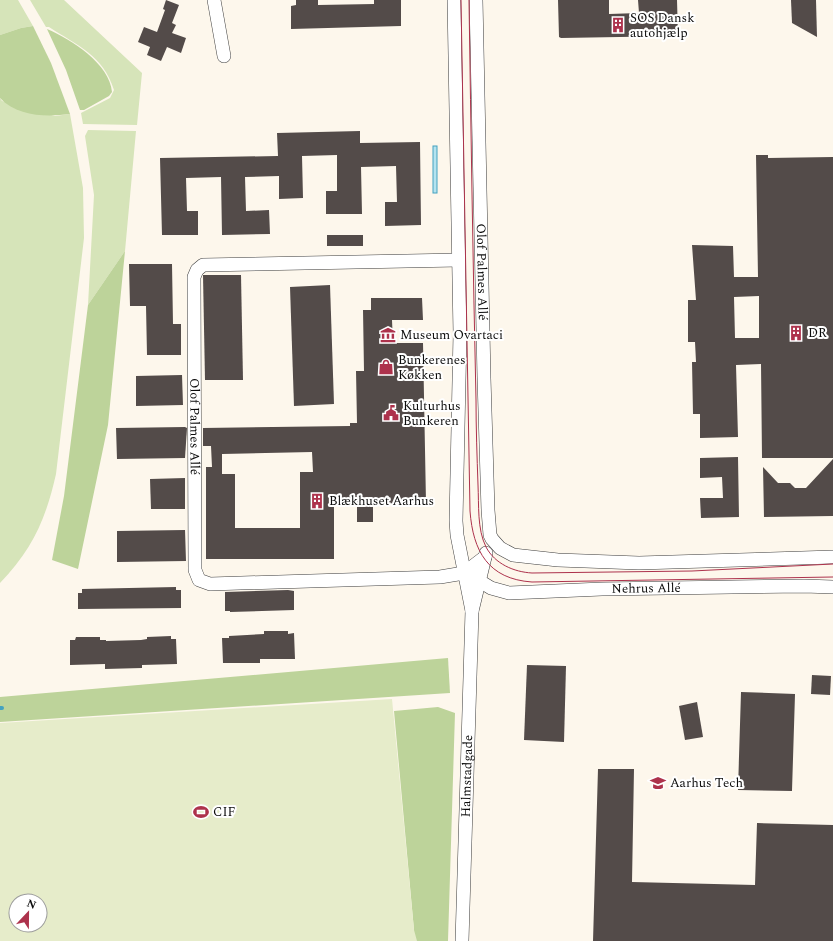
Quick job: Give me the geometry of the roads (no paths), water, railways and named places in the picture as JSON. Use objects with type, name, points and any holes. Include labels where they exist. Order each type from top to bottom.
[{"type":"street","points":[[214,0],[224,56]]},
{"type":"street","name":"Olof Palmes Allé","points":[[454,0],[460,334],[456,521],[464,573],[406,579],[210,584],[198,580],[195,570],[194,277],[197,270],[203,265],[458,260]]},
{"type":"street","name":"Olof Palmes Allé","points":[[476,0],[484,378],[490,535]]},
{"type":"street","name":"Nehrus Allé","points":[[490,535],[500,548],[514,555],[558,560],[639,563],[833,557]]},
{"type":"street","name":"Halmstadgade","points":[[462,941],[472,611],[490,535]]},
{"type":"street","points":[[464,573],[485,557]]},
{"type":"street","name":"Nehrus Allé","points":[[464,573],[496,590],[509,593],[602,589],[804,586],[833,587]]},
{"type":"street","name":"Halmstadgade","points":[[464,573],[472,611]]},
{"type":"water","points":[[433,146],[437,146],[437,193],[433,193]]},
{"type":"tram line","points":[[461,0],[470,511],[475,539],[479,550],[494,569],[517,580],[532,582],[833,577]]},
{"type":"tram line","points":[[469,0],[476,432],[480,525],[486,547],[494,558],[506,566],[518,571],[532,573],[692,571],[833,564]]},
{"type":"place","name":"SOS Dansk autohjælp","points":[[618,25]]},
{"type":"place","name":"DR","points":[[796,333]]},
{"type":"place","name":"Museum Ovartaci","points":[[388,335]]},
{"type":"place","name":"Bunkerenes Køkken","points":[[386,367]]},
{"type":"place","name":"Kulturhus Bunkeren","points":[[391,413]]},
{"type":"place","name":"Blækhuset Aarhus","points":[[317,501]]},
{"type":"place","name":"Aarhus Tech","points":[[658,783]]},
{"type":"place","name":"CIF","points":[[201,812]]}]
